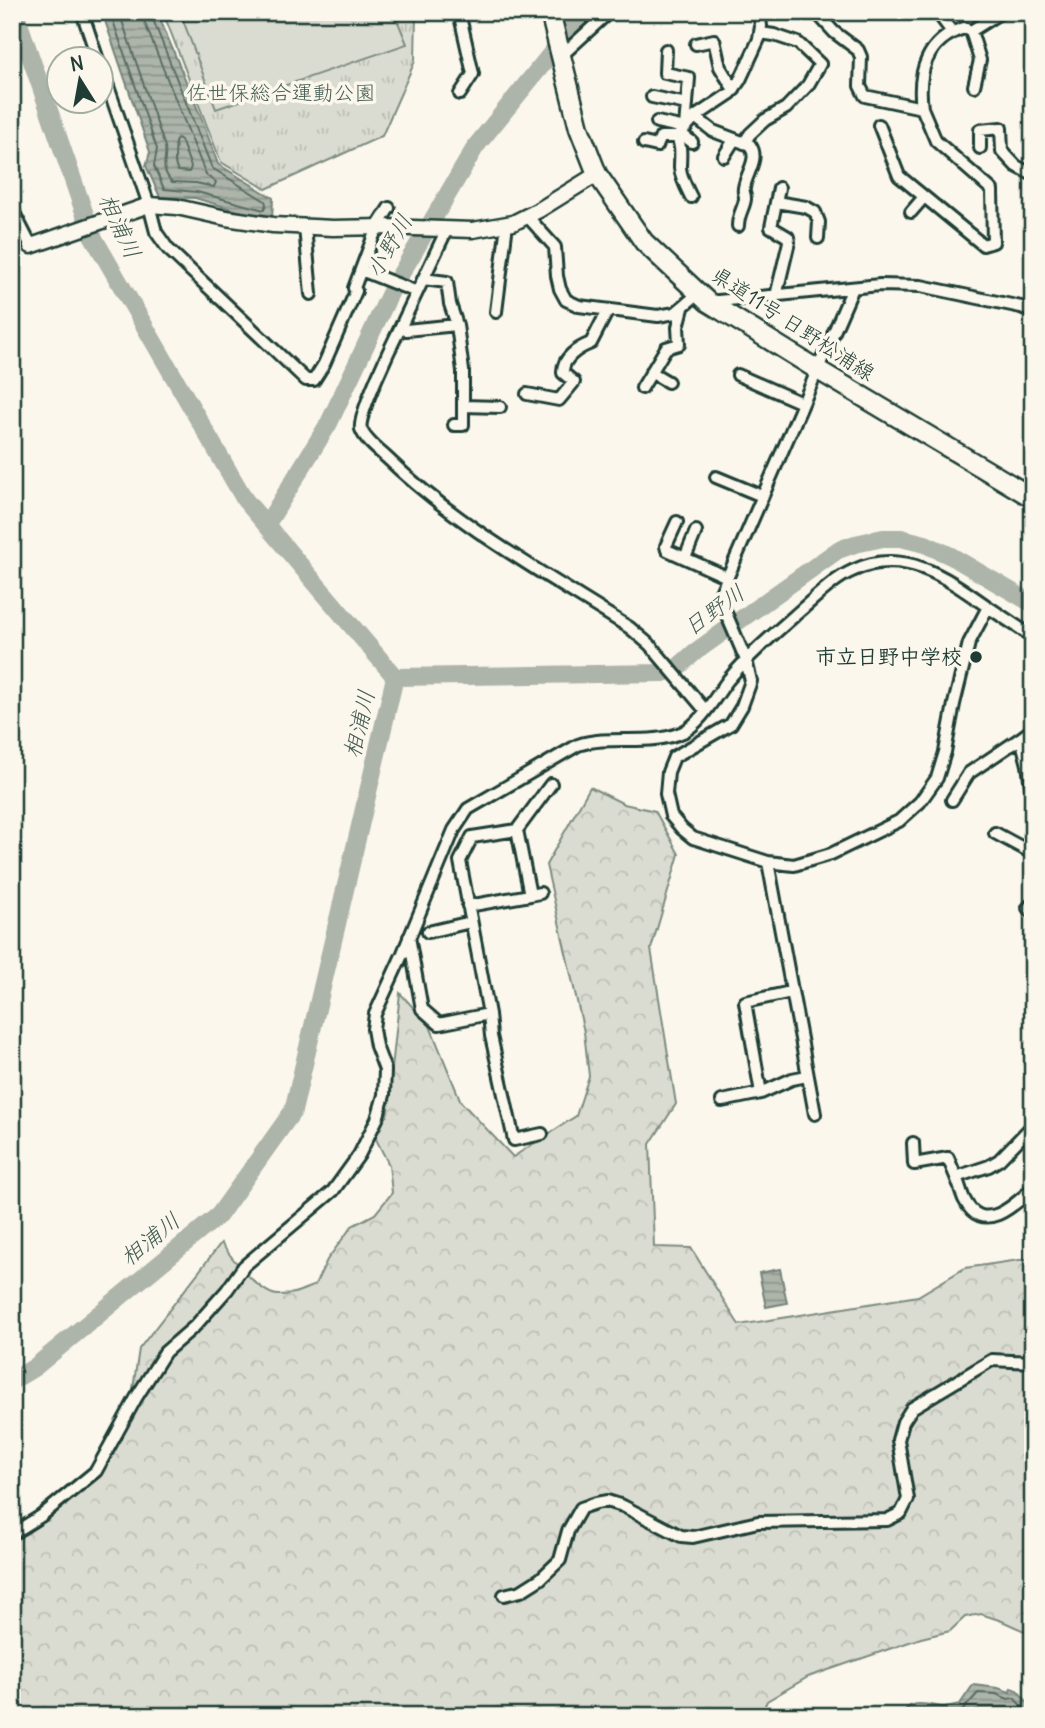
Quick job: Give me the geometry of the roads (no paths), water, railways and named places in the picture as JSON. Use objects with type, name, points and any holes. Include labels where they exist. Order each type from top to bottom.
[{"type":"main road","name":"県道11号 日野松浦線","points":[[550,12],[579,128],[597,174],[644,242],[704,298],[818,370],[1033,498]]},
{"type":"street","points":[[82,12],[93,46]]},
{"type":"street","points":[[459,12],[473,74],[460,94]]},
{"type":"street","points":[[561,56],[610,12]]},
{"type":"street","points":[[644,143],[657,146],[661,137],[681,133],[695,117],[734,90],[750,61],[760,33],[759,12]]},
{"type":"street","points":[[816,12],[834,32],[858,50],[861,57],[860,86],[865,96],[922,108]]},
{"type":"street","points":[[937,12],[952,32]]},
{"type":"street","points":[[971,31],[1001,12]]},
{"type":"street","points":[[878,132],[899,176],[983,245],[993,242],[992,190],[936,141],[922,108],[920,91],[923,68],[931,51],[952,32],[964,28],[971,31],[981,60],[974,86]]},
{"type":"street","points":[[724,156],[765,120],[786,108],[808,85],[820,64],[798,43],[760,33]]},
{"type":"street","points":[[696,44],[714,40],[720,67],[734,90]]},
{"type":"street","points":[[666,50],[665,73],[688,78],[687,104],[681,133],[680,170],[683,183],[691,197]]},
{"type":"street","points":[[652,97],[687,104]]},
{"type":"street","points":[[116,112],[146,206],[156,232],[168,249],[306,380],[314,380],[324,364],[389,208]]},
{"type":"street","points":[[695,117],[713,131],[750,145],[753,149],[754,157],[743,188],[745,200],[738,216],[738,226]]},
{"type":"street","points":[[657,122],[681,133],[692,142]]},
{"type":"street","points":[[980,148],[980,130],[1005,128],[1002,151],[1016,166],[1033,176]]},
{"type":"street","points":[[12,209],[36,244],[146,206],[177,207],[273,225],[473,230],[513,223],[597,174]]},
{"type":"street","points":[[776,296],[789,242],[788,237],[771,227],[779,188]]},
{"type":"street","points":[[911,212],[924,197]]},
{"type":"street","points":[[776,202],[806,207],[815,212],[819,222],[818,238]]},
{"type":"street","points":[[527,216],[555,247],[560,289],[566,300],[579,306],[657,316],[675,313],[704,298],[776,296],[880,285],[922,286],[1032,310]]},
{"type":"street","points":[[496,312],[507,224]]},
{"type":"street","points":[[305,227],[311,294]]},
{"type":"street","points":[[444,229],[378,373],[361,420],[361,429],[370,443],[401,472],[466,523],[630,628],[650,645],[705,710]]},
{"type":"street","points":[[362,270],[416,292]]},
{"type":"street","points":[[423,279],[447,282],[457,325],[463,371],[463,425],[454,425]]},
{"type":"street","points":[[853,288],[719,597],[744,656],[751,681],[742,706],[731,724],[674,757],[668,772],[666,794],[671,816],[694,838],[768,862],[794,865],[831,853],[899,821],[920,802],[937,778],[969,643],[988,607]]},
{"type":"street","points":[[642,388],[666,348],[679,344],[678,327],[683,307]]},
{"type":"street","points":[[527,394],[559,400],[574,382],[563,373],[562,367],[566,360],[591,343],[608,310]]},
{"type":"street","points":[[401,326],[406,330],[457,325]]},
{"type":"street","points":[[672,346],[687,352]]},
{"type":"street","points":[[651,372],[668,382]]},
{"type":"street","points":[[738,375],[802,403]]},
{"type":"street","points":[[463,406],[500,407]]},
{"type":"street","points":[[716,477],[762,496]]},
{"type":"street","points":[[677,522],[666,546],[667,550],[727,577]]},
{"type":"street","points":[[685,558],[696,531]]},
{"type":"street","points":[[12,1534],[41,1516],[96,1471],[165,1352],[195,1326],[244,1266],[333,1191],[359,1155],[377,1119],[384,1095],[385,1070],[376,1046],[373,1029],[375,1014],[454,830],[468,809],[591,741],[637,740],[683,732],[699,721],[744,656],[850,571],[872,563],[894,562],[933,571],[1033,637]]},
{"type":"street","points":[[952,800],[969,773],[1033,729]]},
{"type":"street","points":[[1021,738],[1033,800]]},
{"type":"street","points":[[542,1134],[514,1140],[491,1036],[460,861],[472,837],[517,830],[551,784]]},
{"type":"street","points":[[468,906],[535,894],[517,830]]},
{"type":"street","points":[[995,833],[1033,852]]},
{"type":"street","points":[[768,862],[815,1114]]},
{"type":"street","points":[[1033,903],[1028,908],[1033,913]]},
{"type":"street","points":[[428,932],[471,922]]},
{"type":"street","points":[[410,937],[422,1009],[430,1017],[439,1024],[489,1014]]},
{"type":"street","points":[[761,1093],[745,1002],[792,992]]},
{"type":"street","points":[[722,1101],[761,1093],[792,1079],[807,1076]]},
{"type":"street","points":[[956,1177],[999,1160],[1033,1125]]},
{"type":"street","points":[[913,1143],[914,1164],[948,1158],[964,1199],[977,1214],[997,1216],[1013,1208],[1033,1188]]},
{"type":"street","points":[[504,1595],[521,1591],[531,1585],[560,1560],[568,1531],[581,1508],[596,1503],[607,1501],[624,1506],[681,1536],[693,1537],[758,1522],[887,1520],[901,1513],[908,1499],[898,1440],[903,1422],[912,1408],[992,1360],[1033,1362]]},
{"type":"water","points":[[102,12],[157,12],[218,164],[273,198],[272,221],[195,198],[160,197],[146,166],[150,152],[116,46],[114,46]]},
{"type":"water","points":[[780,1269],[787,1303],[766,1307],[759,1273]]},
{"type":"water","points":[[973,1685],[1010,1692],[1011,1688],[1017,1690],[1033,1706],[1033,1716],[902,1716],[905,1710],[914,1705],[942,1707],[960,1704]]},
{"type":"waterway","name":"相浦川","points":[[12,1381],[35,1367],[219,1215],[293,1111],[395,677],[245,500],[92,235],[15,12]]},
{"type":"waterway","name":"小野川","points":[[267,524],[329,423],[392,289],[476,146],[585,12]]},
{"type":"waterway","name":"日野川","points":[[395,677],[663,673],[677,668],[695,652],[838,550],[883,538],[901,538],[925,544],[951,556],[1033,604]]},
{"type":"place","name":"市立日野中学校","points":[[976,657]]},
{"type":"park label","name":"佐世保総合運動公園","points":[[281,93]]}]
